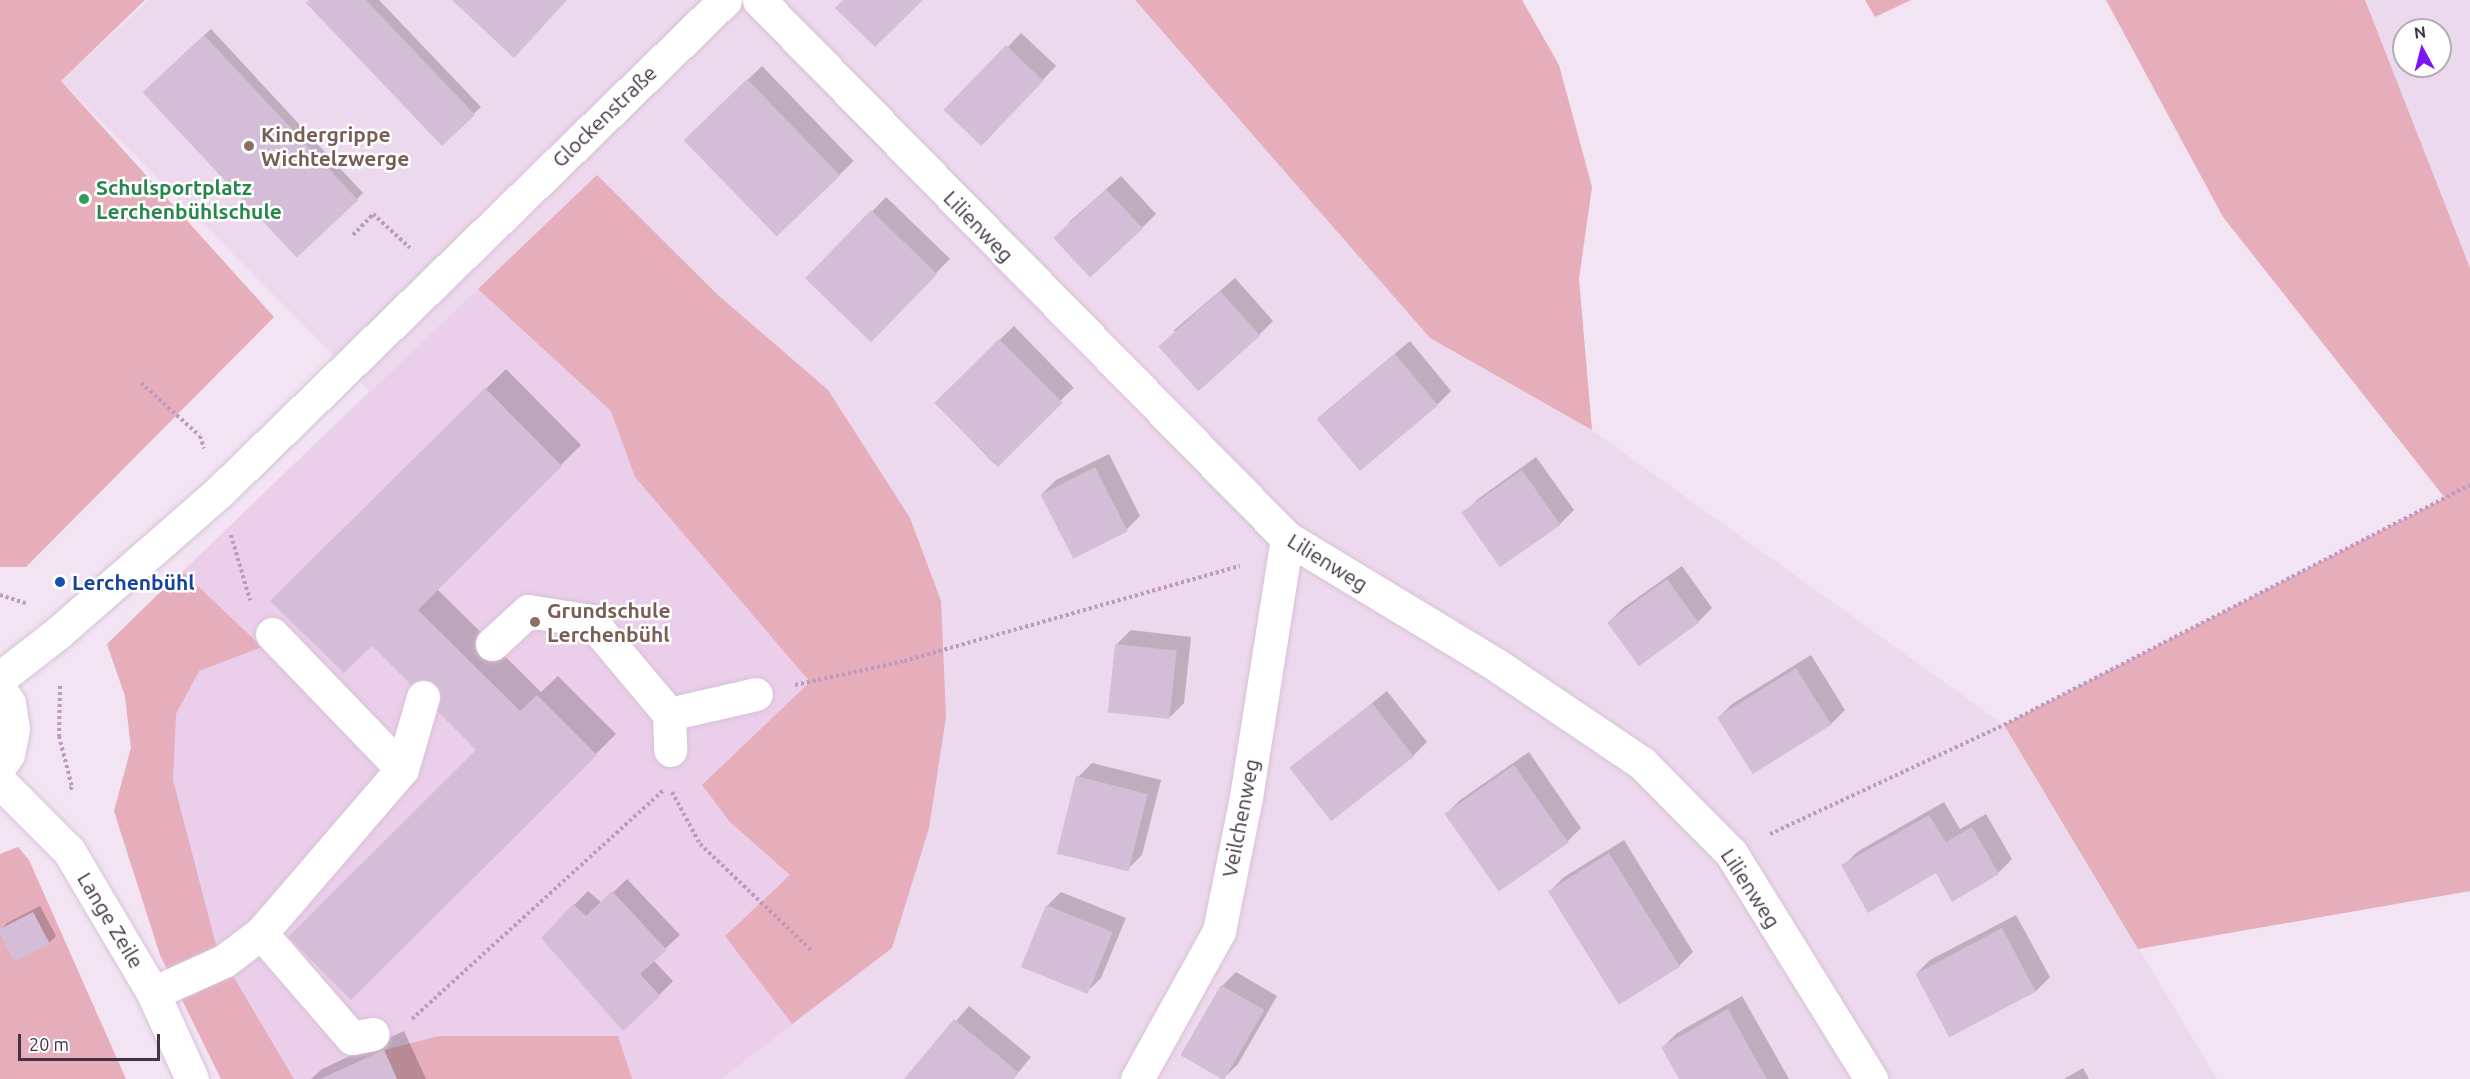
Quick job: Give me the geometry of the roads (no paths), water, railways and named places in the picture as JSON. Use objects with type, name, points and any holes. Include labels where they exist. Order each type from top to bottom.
[{"type":"street","name":"Glockenstraße","points":[[0,678],[58,632],[219,492],[438,275],[725,0]]},
{"type":"street","name":"Lilienweg","points":[[759,0],[1287,538],[1498,666],[1642,763],[1731,853],[1871,1079]]},
{"type":"street","name":"Veilchenweg","points":[[1137,1079],[1219,931],[1246,797],[1287,538]]},
{"type":"street","points":[[492,644],[528,612],[591,621],[669,714],[670,750]]},
{"type":"street","points":[[272,634],[402,769]]},
{"type":"street","points":[[0,690],[9,703],[13,729],[8,754],[0,766]]},
{"type":"street","points":[[669,714],[756,694]]},
{"type":"street","points":[[153,993],[224,961],[261,933],[402,769],[423,697]]},
{"type":"street","name":"Lange Zeile","points":[[0,782],[69,851],[153,993],[192,1079]]},
{"type":"street","points":[[261,933],[352,1038],[373,1034]]},
{"type":"place","name":"Kindergrippe Wichtelzwerge","points":[[249,146]]},
{"type":"place","name":"Schulsportplatz Lerchenbühlschule","points":[[84,199]]},
{"type":"place","name":"Lerchenbühl","points":[[60,582]]},
{"type":"place","name":"Grundschule Lerchenbühl","points":[[535,622]]}]
